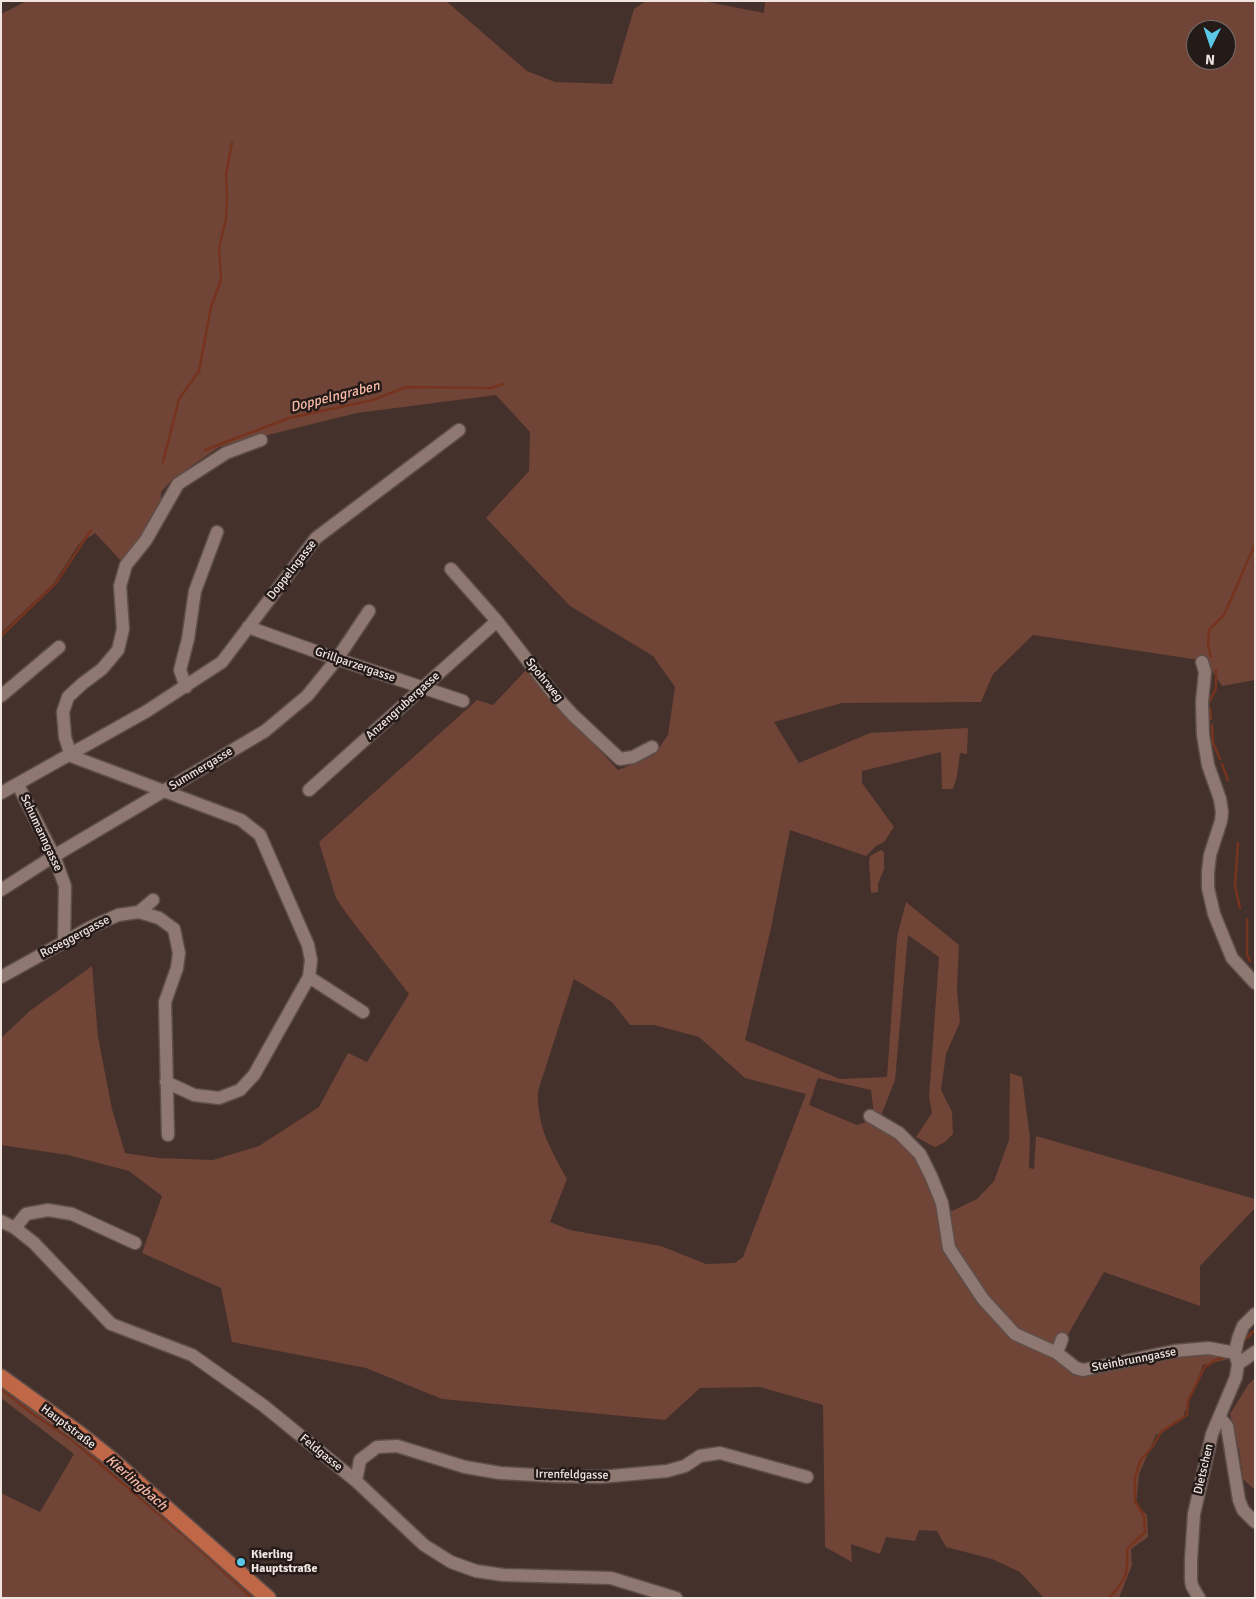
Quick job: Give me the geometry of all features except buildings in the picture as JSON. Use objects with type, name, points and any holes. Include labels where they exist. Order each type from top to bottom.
[{"type":"main road","name":"Hauptstraße","points":[[1,1377],[110,1458],[268,1598]]},
{"type":"street","name":"Doppelngasse","points":[[1,793],[70,756],[186,687],[222,662],[316,538],[459,430]]},
{"type":"street","points":[[166,1082],[194,1095],[219,1098],[240,1090],[254,1075],[309,977],[311,960],[308,945],[260,835],[241,820],[70,756],[65,737],[63,712],[68,697],[102,669],[118,650],[123,629],[120,586],[126,565],[146,540],[178,484],[226,453],[261,440]]},
{"type":"street","points":[[186,687],[180,670],[188,639],[195,591],[218,532]]},
{"type":"street","name":"Spohrweg","points":[[451,569],[497,621],[558,698],[620,759],[633,757],[652,748]]},
{"type":"street","name":"Summergasse","points":[[1,890],[54,856],[264,731],[307,696],[337,660],[369,611]]},
{"type":"street","name":"Anzengrubergasse","points":[[309,790],[497,621]]},
{"type":"street","name":"Grillparzergasse","points":[[248,627],[337,660],[463,701]]},
{"type":"street","points":[[1,696],[59,647]]},
{"type":"street","points":[[1202,662],[1205,672],[1202,702],[1203,735],[1208,764],[1220,798],[1222,812],[1210,855],[1208,888],[1214,914],[1232,958],[1255,982]]},
{"type":"street","name":"Schumanngasse","points":[[18,785],[54,856],[65,886],[64,942]]},
{"type":"street","points":[[139,912],[153,900]]},
{"type":"street","name":"Roseggergasse","points":[[1,976],[91,927],[118,915],[139,912],[160,918],[174,929],[179,953],[177,968],[165,1002],[168,1135]]},
{"type":"street","points":[[309,977],[364,1012]]},
{"type":"street","name":"Steinbrunngasse","points":[[870,1116],[900,1133],[920,1154],[942,1203],[949,1248],[983,1299],[1015,1334],[1057,1353],[1076,1368],[1083,1370],[1174,1351],[1208,1348],[1236,1359]]},
{"type":"street","points":[[15,1228],[26,1214],[48,1210],[72,1214],[135,1243]]},
{"type":"street","name":"Feldgasse","points":[[1,1221],[15,1228],[34,1243],[111,1324],[192,1355],[264,1406],[356,1481],[424,1545],[451,1562],[476,1571],[503,1575],[611,1578],[676,1598]]},
{"type":"street","points":[[964,1270],[967,1255]]},
{"type":"street","points":[[1255,1314],[1243,1326],[1238,1338],[1236,1359],[1255,1352]]},
{"type":"street","points":[[1057,1353],[1062,1338]]},
{"type":"street","name":"Dietschen","points":[[1199,1598],[1191,1580],[1194,1514],[1212,1434],[1236,1377],[1236,1359]]},
{"type":"street","points":[[1219,1417],[1228,1426],[1238,1500],[1243,1510],[1255,1522]]},
{"type":"street","name":"Irrenfeldgasse","points":[[356,1481],[360,1460],[376,1447],[397,1446],[465,1467],[500,1473],[600,1477],[638,1474],[667,1471],[685,1466],[700,1456],[720,1453],[807,1477]]},
{"type":"shaded area","points":[[27,1],[446,1],[527,71],[555,82],[612,84],[634,9],[646,1],[703,1],[764,13],[765,1],[1255,1],[1255,680],[1222,686],[1206,661],[1033,635],[993,674],[981,702],[842,703],[774,722],[799,763],[870,733],[968,728],[967,754],[960,753],[953,789],[942,789],[941,752],[862,771],[862,783],[894,827],[884,842],[876,846],[866,856],[790,830],[771,928],[745,1040],[840,1079],[887,1077],[897,937],[906,902],[959,945],[957,990],[960,1022],[946,1054],[941,1090],[952,1112],[953,1134],[945,1142],[935,1147],[916,1137],[932,1113],[929,1097],[939,957],[908,935],[895,1080],[880,1118],[874,1115],[871,1090],[818,1078],[809,1105],[857,1125],[872,1120],[894,1134],[908,1147],[940,1197],[952,1211],[977,1199],[994,1181],[1009,1140],[1010,1073],[1022,1077],[1030,1138],[1029,1168],[1034,1169],[1036,1136],[1255,1199],[1255,1208],[1200,1266],[1200,1306],[1104,1272],[1059,1350],[1085,1374],[1174,1353],[1222,1352],[1229,1359],[1203,1365],[1183,1417],[1156,1435],[1139,1474],[1136,1504],[1147,1515],[1148,1537],[1131,1549],[1132,1565],[1119,1598],[1044,1598],[1020,1572],[992,1559],[946,1547],[937,1531],[919,1530],[915,1541],[886,1537],[880,1554],[851,1544],[852,1562],[825,1547],[823,1405],[760,1387],[700,1388],[665,1420],[442,1399],[366,1368],[232,1342],[221,1288],[142,1253],[162,1196],[129,1171],[68,1155],[1,1145],[1,1038],[31,1010],[92,966],[98,1037],[112,1109],[125,1153],[158,1158],[213,1160],[259,1146],[319,1107],[348,1053],[367,1062],[409,994],[336,898],[319,842],[477,700],[493,705],[528,668],[555,702],[618,770],[654,755],[668,735],[675,687],[653,656],[570,606],[486,518],[529,471],[530,432],[496,395],[357,413],[219,447],[173,479],[161,492],[161,509],[122,562],[95,533],[79,544],[53,584],[1,633],[1,14]],"holes":[[[574,979],[612,1002],[630,1025],[654,1025],[699,1037],[745,1078],[806,1094],[743,1257],[735,1263],[706,1264],[661,1246],[570,1230],[550,1222],[567,1179],[550,1147],[542,1126],[538,1091]]]},
{"type":"shaded area","points":[[881,850],[884,852],[884,869],[878,884],[878,892],[871,893],[870,856]]},
{"type":"shaded area","points":[[1255,1378],[1255,1490],[1243,1479],[1239,1450],[1230,1414],[1248,1385]]},
{"type":"shaded area","points":[[1,1385],[98,1457],[257,1598],[1,1598],[1,1493],[40,1512],[74,1454],[1,1398]]},
{"type":"waterway","points":[[163,462],[179,399],[199,371],[211,307],[221,280],[219,247],[226,219],[226,174],[232,143]]},
{"type":"waterway","name":"Doppelngraben","points":[[205,450],[289,418],[373,400],[406,387],[491,388],[503,384]]},
{"type":"waterway","name":"Doppelngraben","points":[[1,636],[56,583],[91,530]]},
{"type":"waterway","points":[[1211,657],[1208,645],[1209,630],[1224,615],[1255,544]]},
{"type":"waterway","points":[[1210,701],[1216,688],[1216,670]]},
{"type":"waterway","points":[[1210,708],[1211,719]]},
{"type":"waterway","points":[[1212,725],[1213,743],[1220,759]]},
{"type":"waterway","points":[[1222,764],[1228,780]]},
{"type":"waterway","points":[[1238,843],[1235,886],[1240,908]]},
{"type":"waterway","points":[[1247,919],[1247,955],[1250,961]]},
{"type":"waterway","points":[[1243,1341],[1255,1330]]},
{"type":"waterway","points":[[1109,1598],[1120,1586],[1125,1576],[1127,1549],[1145,1532],[1144,1516],[1135,1501],[1135,1478],[1140,1461],[1153,1446],[1161,1432],[1187,1415],[1188,1401],[1204,1368],[1215,1360],[1226,1357]]},
{"type":"waterway","name":"Kierlingbach","points":[[1,1389],[33,1414],[72,1440],[197,1547],[252,1598]]},
{"type":"place","name":"Kierling Hauptstraße","points":[[241,1562]]}]
